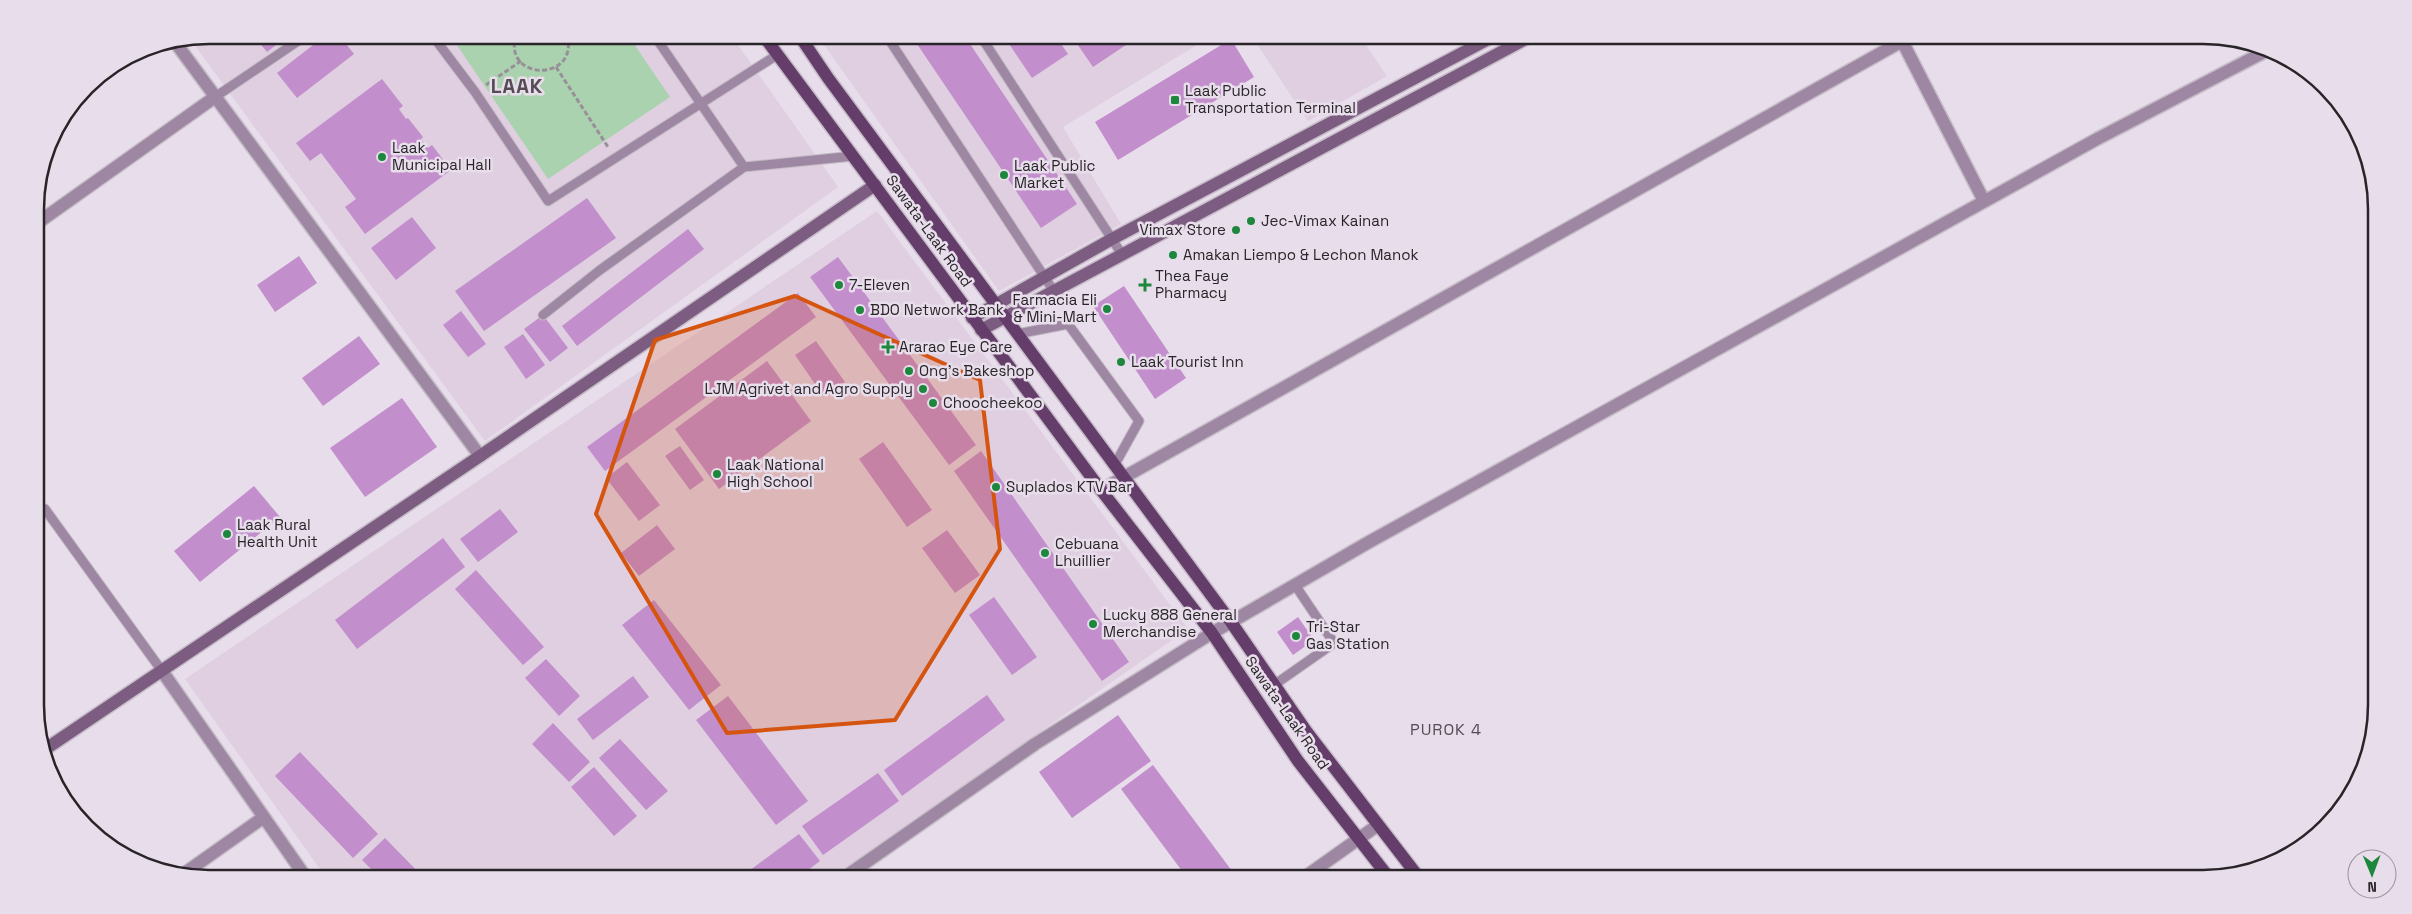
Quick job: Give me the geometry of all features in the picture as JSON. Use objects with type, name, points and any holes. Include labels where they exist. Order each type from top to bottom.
[{"type":"main road","name":"Sawata-Laak Road","points":[[769,44],[1101,490],[1212,633],[1298,761],[1383,870]]},
{"type":"main road","name":"Sawata-Laak Road","points":[[806,44],[1114,466],[1231,622],[1274,685],[1413,870]]},
{"type":"street","points":[[972,318],[1112,239],[1479,44]]},
{"type":"street","points":[[981,330],[1121,253],[1516,44]]},
{"type":"street","points":[[1101,490],[1893,44]]},
{"type":"street","points":[[1908,44],[1984,201]]},
{"type":"street","points":[[178,47],[480,456]]},
{"type":"street","points":[[855,870],[1035,744],[1212,633],[1369,542],[1984,201],[2260,54]]},
{"type":"street","points":[[44,218],[215,97]]},
{"type":"street","points":[[50,746],[480,456],[875,185]]},
{"type":"street","points":[[162,671],[301,870]]},
{"type":"street","points":[[189,869],[264,818]]},
{"type":"street","points":[[1315,870],[1378,825]]},
{"type":"lane","points":[[215,97],[294,44]]},
{"type":"lane","points":[[439,44],[475,92],[548,201],[777,55]]},
{"type":"lane","points":[[660,44],[744,167]]},
{"type":"lane","points":[[892,44],[1053,290]]},
{"type":"lane","points":[[986,44],[1121,253]]},
{"type":"lane","points":[[543,315],[600,270],[744,167],[854,156]]},
{"type":"lane","points":[[1017,334],[1068,324],[1139,421],[1114,466]]},
{"type":"lane","points":[[45,509],[162,671]]},
{"type":"lane","points":[[1274,685],[1334,643],[1295,585]]},
{"type":"path","points":[[515,44],[515,49],[521,61],[531,69],[539,71],[556,67],[567,54],[569,44]]},
{"type":"path","points":[[475,92],[521,61]]},
{"type":"path","points":[[556,67],[616,158]]},
{"type":"highlighted area","points":[[795,296],[980,380],[1000,549],[895,720],[727,733],[596,514],[655,340]]},
{"type":"shaded area","points":[[737,44],[838,187],[485,441],[194,45]]},
{"type":"shaded area","name":"Laak Public Market","points":[[823,44],[1198,44],[1063,127],[1121,224],[999,291]]},
{"type":"shaded area","points":[[1257,44],[1365,44],[1387,76],[1308,121]]},
{"type":"shaded area","name":"Laak National High School","points":[[877,211],[1188,629],[841,870],[321,870],[185,679]]},
{"type":"green space","points":[[456,44],[634,44],[670,97],[548,179]]},
{"type":"building","points":[[260,44],[277,44],[267,52]]},
{"type":"building","points":[[314,44],[346,44],[354,54],[297,98],[277,73]]},
{"type":"building","points":[[917,44],[970,44],[1077,204],[1041,228]]},
{"type":"building","points":[[1009,44],[1061,44],[1068,54],[1032,78]]},
{"type":"building","points":[[1077,44],[1128,44],[1093,67]]},
{"type":"building","name":"Laak Public Transportation Terminal","points":[[1223,44],[1234,44],[1254,77],[1118,160],[1095,122]]},
{"type":"building","name":"Laak Municipal Hall","points":[[382,79],[403,106],[399,109],[423,137],[421,139],[428,148],[432,145],[451,170],[365,234],[345,207],[356,199],[321,153],[310,161],[296,143]]},
{"type":"building","points":[[587,198],[616,238],[484,331],[455,291]]},
{"type":"building","points":[[412,217],[436,248],[396,280],[371,248]]},
{"type":"building","points":[[688,229],[704,249],[577,346],[562,326]]},
{"type":"building","points":[[299,256],[317,283],[275,312],[257,285]]},
{"type":"building","points":[[838,257],[976,445],[949,465],[810,277]]},
{"type":"building","points":[[1124,286],[1186,378],[1155,399],[1093,306]]},
{"type":"building","points":[[798,293],[816,317],[605,471],[587,447]]},
{"type":"building","points":[[461,311],[486,344],[468,357],[443,325]]},
{"type":"building","points":[[543,315],[568,348],[550,362],[524,329]]},
{"type":"building","points":[[523,334],[545,365],[526,379],[504,347]]},
{"type":"building","points":[[359,336],[380,364],[323,406],[302,378]]},
{"type":"building","points":[[816,341],[845,382],[824,397],[795,355]]},
{"type":"building","points":[[767,361],[811,421],[719,489],[675,429]]},
{"type":"building","points":[[402,398],[437,447],[365,497],[330,448]]},
{"type":"building","points":[[883,442],[932,510],[907,527],[859,459]]},
{"type":"building","points":[[680,446],[704,480],[690,490],[665,456]]},
{"type":"building","points":[[981,451],[1129,662],[1102,681],[954,471]]},
{"type":"building","points":[[627,462],[660,505],[639,521],[606,478]]},
{"type":"building","name":"Laak Rural Health Unit","points":[[254,486],[280,517],[200,582],[174,551]]},
{"type":"building","points":[[500,509],[518,532],[478,562],[460,539]]},
{"type":"building","points":[[657,525],[675,549],[639,576],[621,553]]},
{"type":"building","points":[[947,530],[980,575],[955,593],[922,548]]},
{"type":"building","points":[[443,538],[465,567],[357,649],[335,620]]},
{"type":"building","points":[[476,570],[544,647],[523,665],[455,589]]},
{"type":"building","points":[[994,597],[1037,657],[1012,675],[969,615]]},
{"type":"building","points":[[654,600],[721,685],[689,710],[622,625]]},
{"type":"building","name":"Tri-Star Gas Station","points":[[1298,617],[1314,640],[1293,655],[1277,632]]},
{"type":"building","points":[[546,659],[580,696],[559,716],[525,678]]},
{"type":"building","points":[[633,676],[649,697],[593,740],[577,719]]},
{"type":"building","points":[[987,695],[1005,720],[902,796],[884,770]]},
{"type":"building","points":[[728,696],[808,801],[776,825],[696,720]]},
{"type":"building","points":[[1118,715],[1151,761],[1072,818],[1039,772]]},
{"type":"building","points":[[553,723],[590,762],[569,782],[532,744]]},
{"type":"building","points":[[620,739],[668,791],[646,810],[599,758]]},
{"type":"building","points":[[300,752],[378,834],[353,858],[275,776]]},
{"type":"building","points":[[1153,765],[1231,870],[1181,870],[1121,789]]},
{"type":"building","points":[[594,767],[637,816],[614,836],[571,787]]},
{"type":"building","points":[[878,773],[899,801],[823,855],[802,826]]},
{"type":"building","points":[[799,834],[820,861],[808,870],[750,870]]},
{"type":"building","points":[[385,838],[416,870],[372,870],[362,860]]},
{"type":"place","name":"Laak Public Transportation Terminal","points":[[1175,100]]},
{"type":"place","name":"Laak Municipal Hall","points":[[382,157]]},
{"type":"place","name":"Laak Public Market","points":[[1004,175]]},
{"type":"place","name":"Jec-Vimax Kainan","points":[[1251,221]]},
{"type":"place","name":"Vimax Store","points":[[1236,230]]},
{"type":"place","name":"Amakan Liempo & Lechon Manok","points":[[1173,255]]},
{"type":"place","name":"7-Eleven","points":[[839,285]]},
{"type":"place","name":"Thea Faye Pharmacy","points":[[1145,285]]},
{"type":"place","name":"Farmacia Eli & Mini-Mart","points":[[1107,309]]},
{"type":"place","name":"BDO Network Bank","points":[[860,310]]},
{"type":"place","name":"Ararao Eye Care","points":[[888,347]]},
{"type":"place","name":"Laak Tourist Inn","points":[[1121,362]]},
{"type":"place","name":"Ong's Bakeshop","points":[[909,371]]},
{"type":"place","name":"LJM Agrivet and Agro Supply","points":[[923,389]]},
{"type":"place","name":"Choocheekoo","points":[[933,403]]},
{"type":"place","name":"Laak National High School","points":[[717,474]]},
{"type":"place","name":"Suplados KTV Bar","points":[[996,487]]},
{"type":"place","name":"Laak Rural Health Unit","points":[[227,534]]},
{"type":"place","name":"Cebuana Lhuillier","points":[[1045,553]]},
{"type":"place","name":"Lucky 888 General Merchandise","points":[[1093,624]]},
{"type":"place","name":"Tri-Star Gas Station","points":[[1296,636]]},
{"type":"district","name":"LAAK","points":[[517,86]]},
{"type":"district","name":"PUROK 4","points":[[1446,729]]}]
